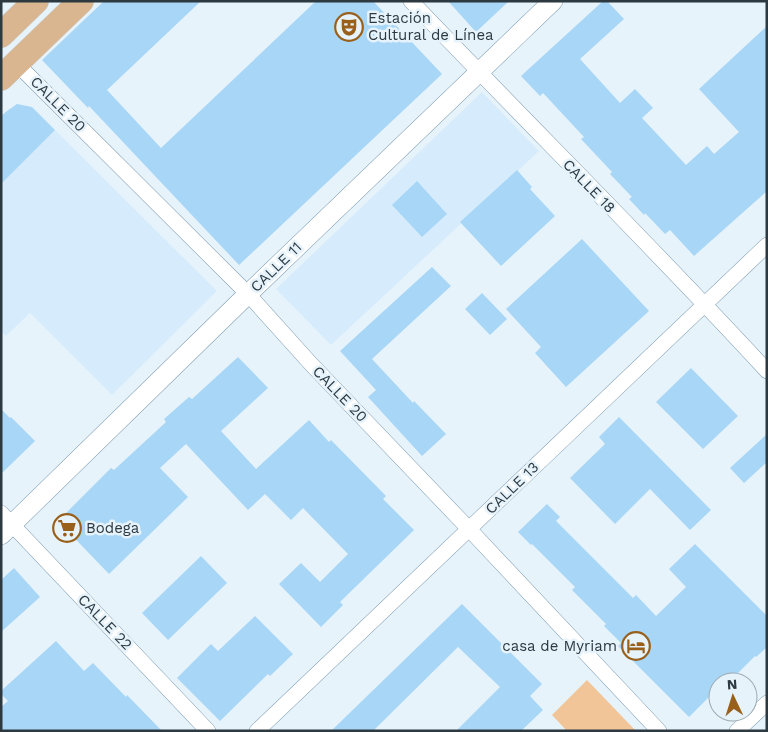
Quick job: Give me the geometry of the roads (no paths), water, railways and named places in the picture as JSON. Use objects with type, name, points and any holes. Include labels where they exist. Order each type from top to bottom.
[{"type":"main road","points":[[1,35],[36,1]]},
{"type":"main road","points":[[6,73],[81,1]]},
{"type":"street","name":"CALLE 18","points":[[411,1],[705,304],[767,371]]},
{"type":"street","name":"CALLE 11","points":[[5,524],[553,1]]},
{"type":"street","name":"CALLE 20","points":[[6,73],[248,294],[311,364],[659,731]]},
{"type":"street","name":"CALLE 13","points":[[257,731],[767,245]]},
{"type":"street","name":"CALLE 22","points":[[5,524],[208,731]]},
{"type":"street","points":[[737,731],[767,703]]},
{"type":"place","name":"Estación Cultural de Línea","points":[[349,27]]},
{"type":"place","name":"Bodega","points":[[67,528]]},
{"type":"place","name":"casa de Myriam","points":[[636,646]]}]
